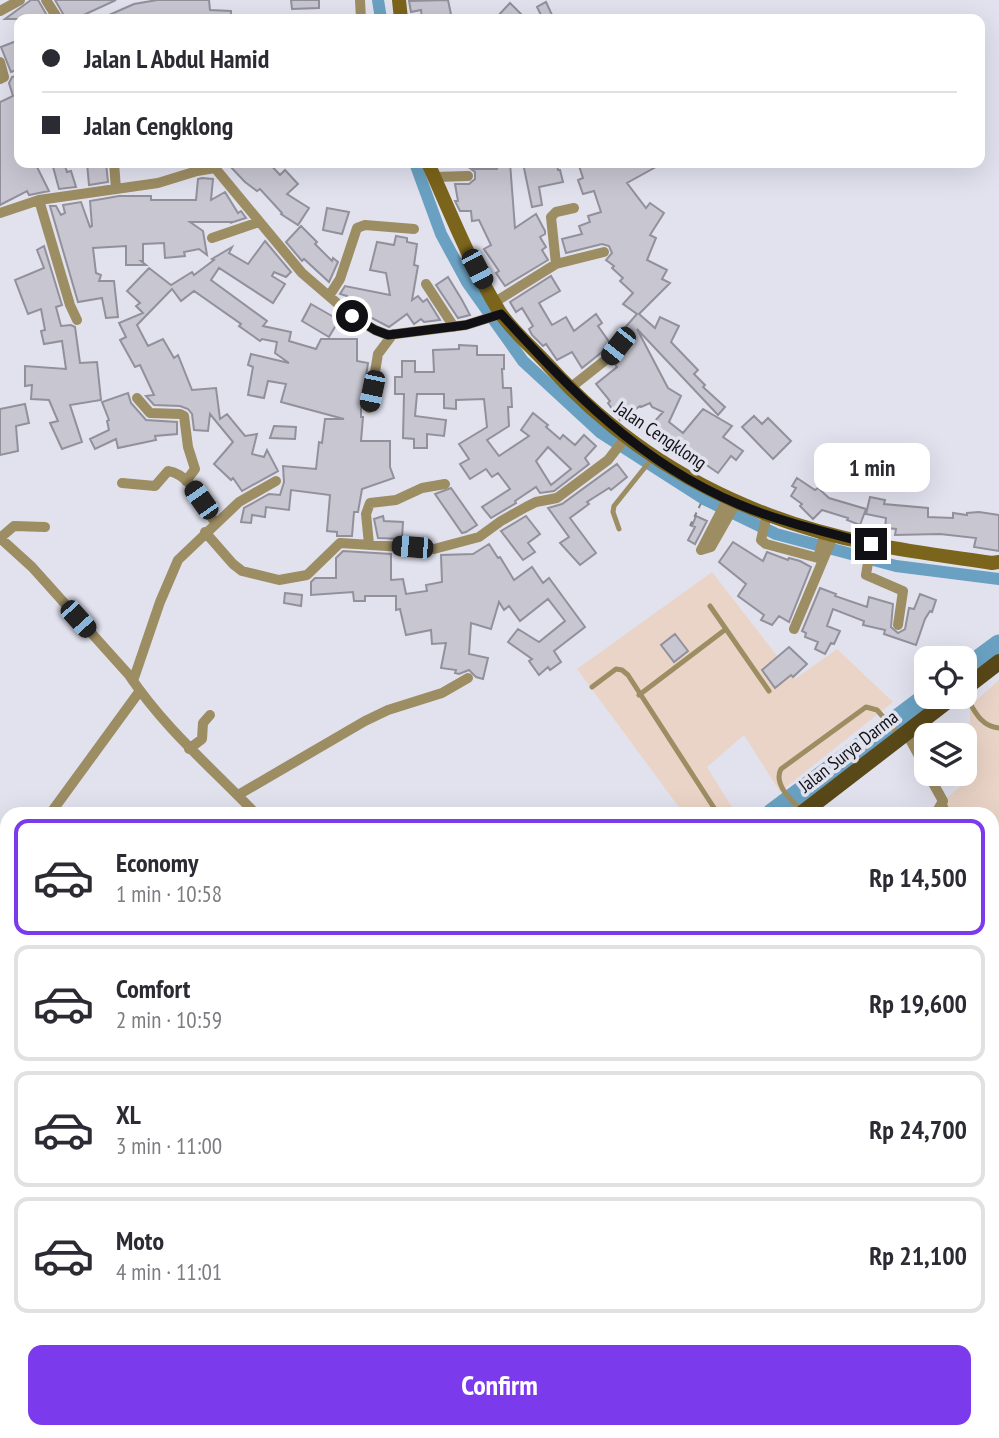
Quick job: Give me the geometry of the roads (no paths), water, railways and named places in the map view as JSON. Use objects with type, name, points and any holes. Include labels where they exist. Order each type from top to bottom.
[{"type":"main road","name":"Jalan Cengklong","points":[[430,168],[497,311],[623,440],[730,504],[767,518],[871,547],[999,562]]},
{"type":"main road","points":[[977,680],[999,662]]},
{"type":"main road","name":"Jalan Surya Darma","points":[[802,807],[936,709]]},
{"type":"street","points":[[0,11],[20,0]]},
{"type":"street","points":[[0,62],[4,77],[0,79]]},
{"type":"street","points":[[114,168],[116,189]]},
{"type":"street","points":[[0,213],[39,200],[158,183],[197,171],[216,169],[302,273],[352,316],[383,334],[460,326],[497,311],[556,264],[604,252]]},
{"type":"street","points":[[435,177],[468,176]]},
{"type":"street","points":[[39,200],[70,306],[77,320]]},
{"type":"street","points":[[556,264],[551,217],[556,212],[574,208]]},
{"type":"street","points":[[212,238],[259,222]]},
{"type":"street","points":[[329,296],[340,279],[357,228],[365,225],[414,229]]},
{"type":"street","points":[[426,284],[460,326]]},
{"type":"street","points":[[369,408],[379,354],[393,334]]},
{"type":"street","points":[[570,388],[608,358],[618,346]]},
{"type":"street","points":[[137,398],[150,414],[184,416],[188,447],[195,469],[186,481]]},
{"type":"street","points":[[205,531],[242,571],[279,580],[307,575],[340,543],[435,549],[479,537],[500,521],[536,502],[557,498],[608,460],[623,440]]},
{"type":"street","points":[[122,483],[155,486],[168,471],[173,471],[186,481],[216,524]]},
{"type":"street","points":[[133,681],[160,601],[178,559],[239,502],[276,481]]},
{"type":"street","points":[[369,544],[366,514],[370,503],[396,500],[422,488],[445,484]]},
{"type":"street","points":[[713,536],[730,504]]},
{"type":"street","points":[[767,518],[761,540],[766,544],[818,558],[823,554]]},
{"type":"street","points":[[45,527],[14,526],[0,538],[32,568],[133,681],[139,692],[189,749],[250,807]]},
{"type":"street","points":[[794,629],[829,536]]},
{"type":"street","points":[[871,547],[866,565],[868,576],[903,591],[898,625]]},
{"type":"street","points":[[238,795],[388,710],[442,693],[468,678]]},
{"type":"street","points":[[55,807],[139,692]]},
{"type":"street","points":[[189,749],[202,739],[203,723],[210,715]]},
{"type":"street","points":[[901,734],[914,752]]},
{"type":"street","points":[[935,786],[943,801],[939,807]]},
{"type":"lane","points":[[619,529],[614,519],[614,506],[652,458]]},
{"type":"lane","points":[[710,606],[769,691]]},
{"type":"lane","points":[[639,695],[726,629]]},
{"type":"lane","points":[[592,687],[616,669],[622,670],[713,807]]},
{"type":"lane","points":[[798,807],[779,782],[781,769],[866,706],[880,713],[901,734]]},
{"type":"lane","points":[[974,709],[988,727],[999,728]]},
{"type":"lane","points":[[943,801],[946,807]]},
{"type":"waterway","points":[[378,0],[380,14]]},
{"type":"waterway","points":[[417,168],[441,234],[467,282],[523,361],[601,433],[704,499],[776,534],[896,566],[999,579]]},
{"type":"waterway","points":[[977,661],[999,645]]},
{"type":"waterway","points":[[781,807],[914,707]]}]
